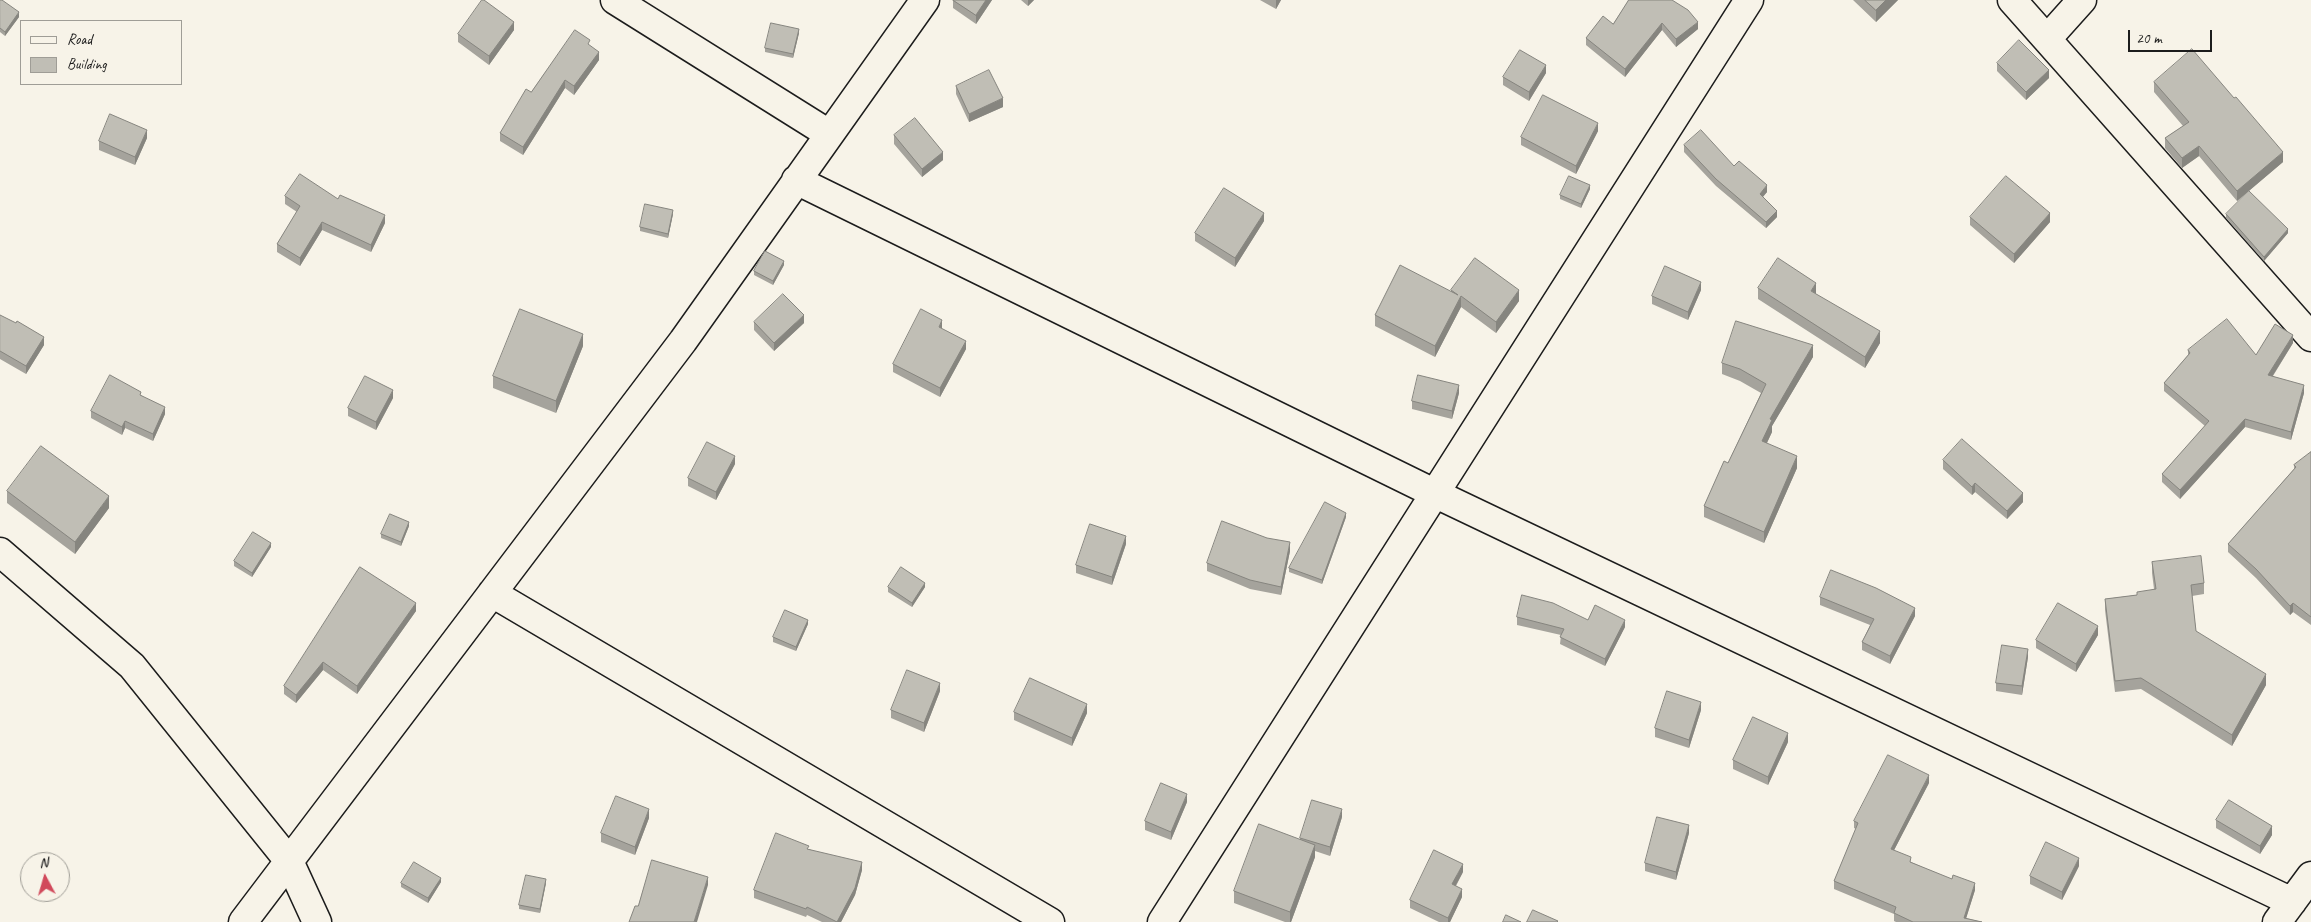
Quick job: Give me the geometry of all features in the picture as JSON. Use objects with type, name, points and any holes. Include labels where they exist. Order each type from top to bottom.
[{"type":"street","points":[[615,0],[829,134]]},
{"type":"street","points":[[243,922],[683,341],[925,0]]},
{"type":"street","points":[[1162,922],[1749,0]]},
{"type":"street","points":[[2012,0],[2311,336]]},
{"type":"street","points":[[2047,39],[2082,0]]},
{"type":"street","points":[[796,180],[2285,912],[2311,876]]},
{"type":"street","points":[[0,552],[132,666],[289,861],[317,922]]},
{"type":"street","points":[[492,593],[1050,922]]},
{"type":"building","points":[[0,0],[19,12],[5,32],[0,28]]},
{"type":"building","points":[[482,0],[514,22],[489,56],[458,34]]},
{"type":"building","points":[[953,0],[986,0],[976,15]]},
{"type":"building","points":[[1629,0],[1672,0],[1688,10],[1698,22],[1676,39],[1662,23],[1625,69],[1586,38],[1603,16],[1613,24]]},
{"type":"building","points":[[1865,0],[1886,0],[1876,10]]},
{"type":"building","points":[[771,23],[799,29],[793,54],[765,48]]},
{"type":"building","points":[[575,30],[590,40],[588,44],[599,52],[574,86],[565,80],[523,147],[500,133],[526,89],[531,92]]},
{"type":"building","points":[[2019,40],[2049,70],[2026,92],[1997,63]]},
{"type":"building","points":[[2192,49],[2283,152],[2237,191],[2199,146],[2182,158],[2165,138],[2189,122],[2154,82]]},
{"type":"building","points":[[1520,50],[1546,65],[1529,92],[1503,77]]},
{"type":"building","points":[[989,70],[1003,98],[969,114],[956,86]]},
{"type":"building","points":[[1543,95],[1598,123],[1576,166],[1521,137]]},
{"type":"building","points":[[110,114],[147,130],[135,157],[99,141]]},
{"type":"building","points":[[915,118],[943,152],[922,169],[894,135]]},
{"type":"building","points":[[1701,130],[1734,166],[1739,161],[1767,185],[1760,194],[1777,211],[1766,222],[1716,179],[1684,145]]},
{"type":"building","points":[[300,174],[338,199],[340,195],[385,215],[371,245],[322,222],[300,258],[277,244],[300,206],[285,196]]},
{"type":"building","points":[[1569,176],[1590,185],[1581,204],[1560,195]]},
{"type":"building","points":[[2006,176],[2050,213],[2014,254],[1970,217]]},
{"type":"building","points":[[1224,188],[1264,213],[1235,258],[1195,233]]},
{"type":"building","points":[[2249,191],[2288,229],[2264,257],[2226,214]]},
{"type":"building","points":[[645,204],[673,210],[668,234],[640,227]]},
{"type":"building","points":[[765,251],[784,261],[773,281],[754,271]]},
{"type":"building","points":[[1475,258],[1519,290],[1496,322],[1461,296],[1435,346],[1375,315],[1400,265],[1458,295],[1451,290]]},
{"type":"building","points":[[1778,258],[1816,283],[1811,291],[1880,331],[1865,357],[1758,288]]},
{"type":"building","points":[[1665,266],[1701,282],[1688,312],[1652,296]]},
{"type":"building","points":[[783,294],[804,315],[774,343],[754,322]]},
{"type":"building","points":[[520,309],[583,334],[556,401],[493,376]]},
{"type":"building","points":[[921,309],[942,320],[939,327],[966,341],[940,388],[893,364]]},
{"type":"building","points":[[0,315],[16,323],[17,321],[44,337],[26,366],[0,351]]},
{"type":"building","points":[[2227,319],[2256,355],[2275,324],[2293,335],[2268,375],[2304,385],[2291,432],[2245,419],[2180,490],[2162,474],[2209,421],[2164,383],[2190,353],[2188,350]]},
{"type":"building","points":[[1736,321],[1813,345],[1770,419],[1772,420],[1762,441],[1797,456],[1764,532],[1704,506],[1724,461],[1728,463],[1766,384],[1740,369],[1722,363]]},
{"type":"building","points":[[110,375],[141,392],[140,395],[165,407],[153,434],[125,421],[122,427],[91,411]]},
{"type":"building","points":[[1418,375],[1459,385],[1452,411],[1412,401]]},
{"type":"building","points":[[365,376],[393,390],[376,422],[348,408]]},
{"type":"building","points":[[1962,439],[2023,493],[2007,511],[1975,483],[1972,487],[1943,460]]},
{"type":"building","points":[[707,442],[735,456],[716,492],[688,478]]},
{"type":"building","points":[[41,446],[109,496],[75,542],[7,491]]},
{"type":"building","points":[[2311,452],[2311,617],[2293,603],[2290,606],[2256,569],[2228,544],[2296,467],[2294,465]]},
{"type":"building","points":[[1325,502],[1346,513],[1322,580],[1289,568]]},
{"type":"building","points":[[390,514],[409,522],[401,542],[381,534]]},
{"type":"building","points":[[1222,521],[1267,538],[1290,542],[1281,587],[1250,580],[1207,563]]},
{"type":"building","points":[[1090,524],[1126,536],[1112,577],[1076,565]]},
{"type":"building","points":[[253,532],[271,543],[252,573],[234,561]]},
{"type":"building","points":[[2201,556],[2204,583],[2191,585],[2196,631],[2266,674],[2232,735],[2141,678],[2115,681],[2105,599],[2137,595],[2137,592],[2156,589],[2152,562]]},
{"type":"building","points":[[360,567],[416,603],[357,686],[323,662],[296,695],[284,686]]},
{"type":"building","points":[[901,567],[925,583],[912,603],[888,587]]},
{"type":"building","points":[[1831,570],[1876,588],[1915,608],[1890,656],[1862,642],[1874,619],[1820,597]]},
{"type":"building","points":[[1522,595],[1553,603],[1588,620],[1595,605],[1625,620],[1605,659],[1560,637],[1564,629],[1517,617]]},
{"type":"building","points":[[2058,603],[2098,626],[2076,664],[2036,640]]},
{"type":"building","points":[[785,610],[808,620],[796,647],[773,637]]},
{"type":"building","points":[[2002,645],[2028,649],[2022,686],[1996,683]]},
{"type":"building","points":[[907,670],[940,683],[924,723],[891,710]]},
{"type":"building","points":[[1030,678],[1087,704],[1072,738],[1014,712]]},
{"type":"building","points":[[1667,691],[1701,702],[1689,740],[1655,728]]},
{"type":"building","points":[[1753,717],[1788,733],[1768,777],[1733,760]]},
{"type":"building","points":[[1888,755],[1929,775],[1891,849],[1911,857],[1910,862],[1952,879],[1953,875],[1975,883],[1964,918],[1982,922],[1913,922],[1894,913],[1896,907],[1834,881],[1858,823],[1854,821]]},
{"type":"building","points":[[1161,783],[1187,794],[1171,832],[1145,821]]},
{"type":"building","points":[[616,796],[649,809],[635,847],[601,833]]},
{"type":"building","points":[[1312,800],[1342,809],[1330,847],[1300,838]]},
{"type":"building","points":[[2229,800],[2272,826],[2260,846],[2216,820]]},
{"type":"building","points":[[1657,817],[1689,825],[1676,872],[1645,863]]},
{"type":"building","points":[[1259,824],[1315,845],[1290,912],[1234,891]]},
{"type":"building","points":[[776,833],[809,846],[807,849],[862,862],[855,888],[837,922],[807,907],[806,909],[754,890]]},
{"type":"building","points":[[2046,842],[2079,858],[2062,892],[2030,876]]},
{"type":"building","points":[[1434,850],[1463,864],[1452,884],[1462,889],[1448,918],[1410,900]]},
{"type":"building","points":[[652,860],[708,877],[694,922],[629,922],[635,906],[638,906]]},
{"type":"building","points":[[414,862],[441,878],[428,898],[401,883]]},
{"type":"building","points":[[526,875],[546,879],[540,909],[519,905]]},
{"type":"building","points":[[1533,910],[1558,921],[1527,922]]},
{"type":"building","points":[[1506,915],[1521,922],[1503,922]]}]
